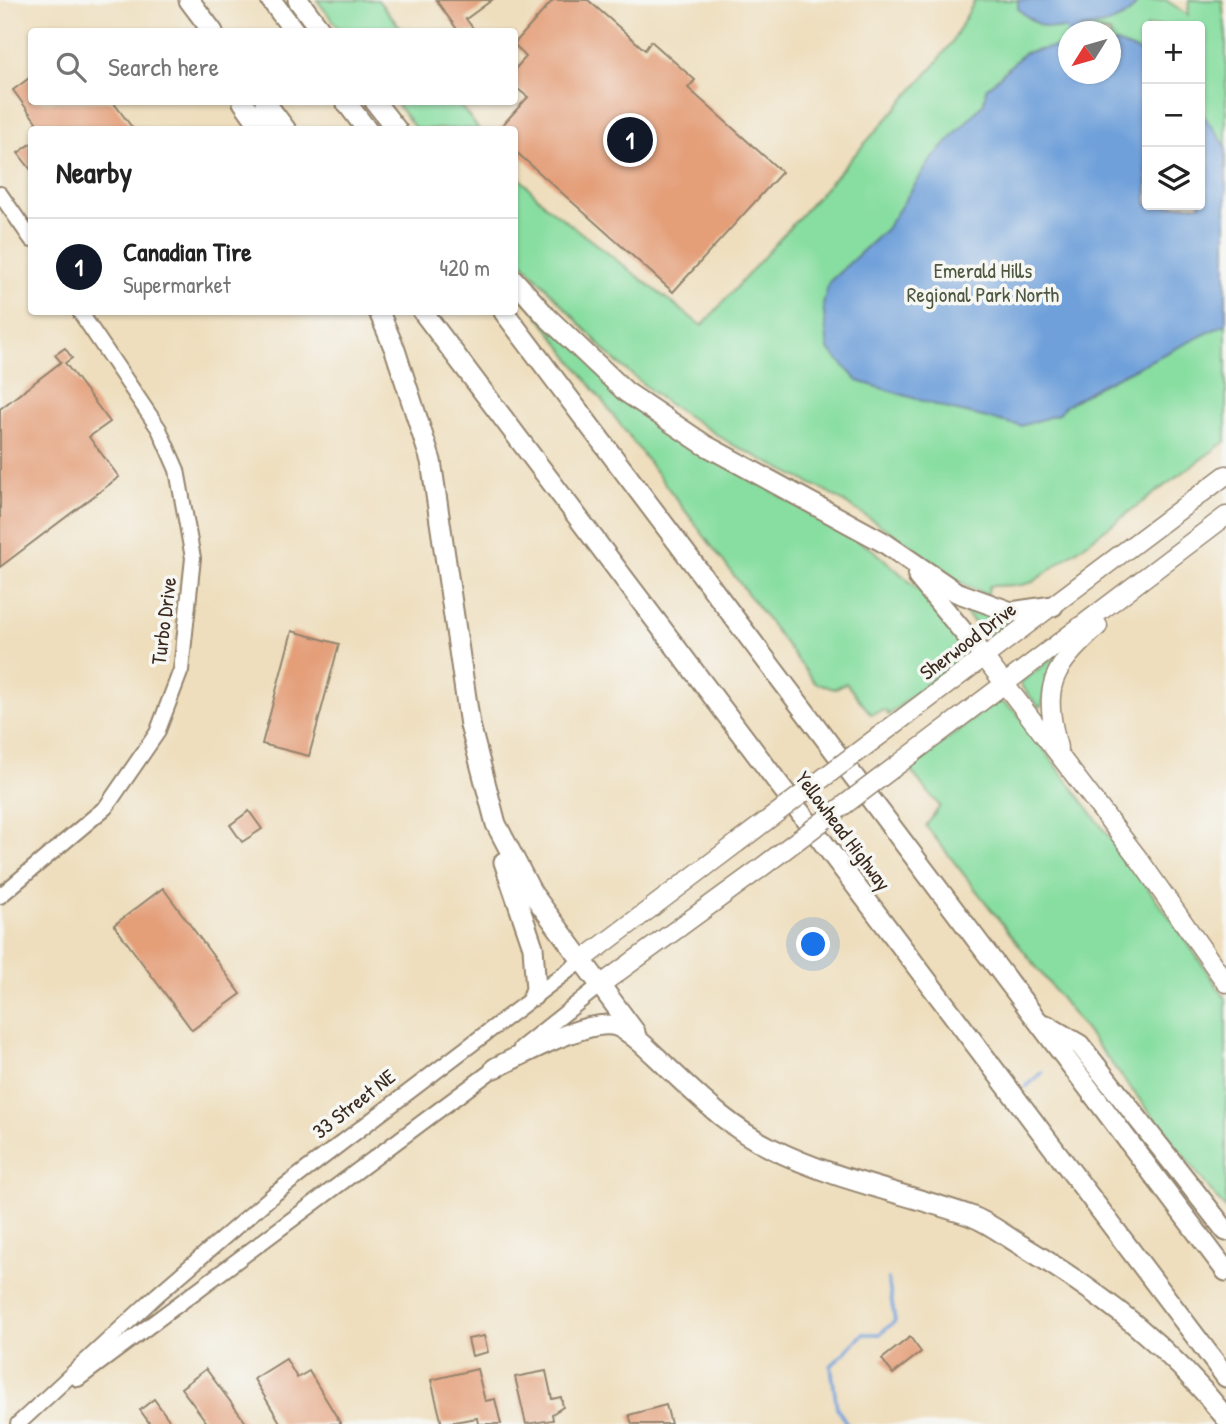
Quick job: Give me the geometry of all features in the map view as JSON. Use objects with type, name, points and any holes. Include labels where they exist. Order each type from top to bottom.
[{"type":"highway","points":[[189,0],[210,28]]},
{"type":"highway","points":[[271,0],[292,28]]},
{"type":"highway","points":[[298,0],[319,28]]},
{"type":"highway","points":[[245,105],[260,126]]},
{"type":"highway","points":[[267,105],[283,126]]},
{"type":"highway","points":[[348,105],[364,126]]},
{"type":"highway","points":[[377,105],[394,126]]},
{"type":"highway","points":[[518,284],[546,316],[626,392],[705,445],[883,542],[956,592],[1011,612],[1053,606]]},
{"type":"highway","points":[[380,315],[395,350],[431,461],[470,725],[496,824],[531,892],[599,986],[653,1054]]},
{"type":"highway","name":"Yellowhead Highway","points":[[426,315],[1226,1377]]},
{"type":"highway","name":"Yellowhead Highway","points":[[506,315],[1226,1271]]},
{"type":"highway","points":[[883,542],[934,592],[984,657]]},
{"type":"highway","points":[[496,824],[496,844],[533,947],[536,990],[533,996]]},
{"type":"highway","points":[[1040,1022],[1080,1045],[1226,1231]]},
{"type":"highway","points":[[495,1068],[549,1042],[598,1025],[617,1026],[653,1054],[727,1123],[772,1149],[846,1177],[975,1217],[1079,1280],[1143,1328],[1200,1386],[1226,1418]]},
{"type":"main road","name":"Sherwood Drive","points":[[737,843],[1226,475]]},
{"type":"main road","points":[[1005,684],[1226,516]]},
{"type":"main road","points":[[1060,755],[1049,708],[1051,687],[1058,670],[1078,645],[1153,572]]},
{"type":"main road","points":[[984,657],[1060,755],[1226,983]]},
{"type":"main road","name":"33 Street NE","points":[[599,986],[1005,684]]},
{"type":"main road","name":"33 Street NE","points":[[581,961],[737,843]]},
{"type":"street","points":[[0,194],[28,234]]},
{"type":"street","name":"Turbo Drive","points":[[0,897],[106,807],[157,733],[181,670],[193,558],[177,470],[159,429],[82,315]]},
{"type":"street","name":"33 Street NE","points":[[18,1424],[157,1295],[273,1195],[581,961]]},
{"type":"street","name":"33 Street NE","points":[[18,1424],[495,1068],[599,986]]},
{"type":"green space","points":[[317,0],[378,0],[401,28],[339,28]]},
{"type":"green space","name":"Emerald Hills Regional Park North","points":[[975,0],[1166,0],[1188,15],[1189,0],[1222,0],[1226,35],[1226,441],[1033,582],[989,586],[987,595],[945,575],[910,544],[828,492],[733,445],[661,399],[612,358],[518,257],[518,176],[545,205],[702,326],[934,66],[954,39]]},
{"type":"green space","points":[[397,105],[459,105],[477,126],[414,126]]},
{"type":"green space","points":[[524,297],[554,329],[744,475],[875,551],[936,605],[964,647],[964,655],[888,715],[885,710],[871,714],[846,683],[834,689],[815,683]]},
{"type":"green space","points":[[950,595],[1010,620],[986,636]]},
{"type":"green space","points":[[1069,646],[1044,690],[1042,706],[1039,707],[1021,686],[1021,682]]},
{"type":"green space","points":[[995,702],[1002,702],[1016,712],[1176,926],[1226,999],[1226,1210],[926,826],[940,806],[909,769]]},
{"type":"water","points":[[1018,0],[1137,0],[1131,11],[1114,21],[1058,21],[1058,28],[1042,26],[1018,9]]},
{"type":"water","points":[[1121,45],[1142,52],[1142,210],[1205,210],[1205,118],[1226,146],[1226,324],[1097,387],[1064,407],[1059,414],[1021,426],[949,409],[858,381],[828,349],[823,304],[829,282],[886,229],[931,160],[984,103],[986,89],[1024,53],[1058,46],[1058,84],[1121,84]]},
{"type":"building","points":[[436,0],[492,0],[466,19],[473,28],[456,28]]},
{"type":"building","points":[[553,0],[588,0],[645,50],[651,41],[695,80],[688,88],[782,172],[673,292],[518,154],[518,126],[502,126],[528,97],[518,89],[518,66],[526,57],[518,48],[518,39]]},
{"type":"building","points":[[28,79],[28,105],[115,105],[131,126],[39,126],[13,90]]},
{"type":"building","points":[[28,146],[28,166],[18,153]]},
{"type":"building","points":[[65,348],[72,358],[65,363],[110,422],[89,437],[119,477],[0,567],[0,409],[61,362],[55,355]]},
{"type":"building","points":[[292,631],[339,644],[309,756],[262,744]]},
{"type":"building","points":[[249,811],[262,829],[242,842],[230,825]]},
{"type":"building","points":[[163,888],[241,994],[192,1030],[114,925]]},
{"type":"building","points":[[484,1336],[488,1352],[472,1356],[468,1339]]},
{"type":"building","points":[[910,1337],[921,1352],[893,1374],[882,1359]]},
{"type":"building","points":[[286,1359],[297,1378],[309,1371],[341,1424],[281,1424],[254,1379]]},
{"type":"building","points":[[206,1369],[247,1424],[208,1424],[181,1388]]},
{"type":"building","points":[[477,1369],[485,1401],[495,1399],[501,1424],[478,1424],[477,1418],[442,1424],[431,1380]]},
{"type":"building","points":[[546,1371],[552,1399],[561,1397],[563,1407],[552,1414],[553,1420],[526,1424],[515,1377]]},
{"type":"building","points":[[154,1399],[172,1424],[150,1424],[140,1410]]},
{"type":"building","points":[[666,1405],[671,1424],[632,1424],[629,1415]]},
{"type":"waterway","points":[[1026,1087],[1042,1072]]},
{"type":"waterway","points":[[847,1424],[837,1408],[831,1366],[863,1334],[880,1334],[895,1321],[888,1279]]},
{"type":"place","name":"Canadian Tire","points":[[630,140]]}]
